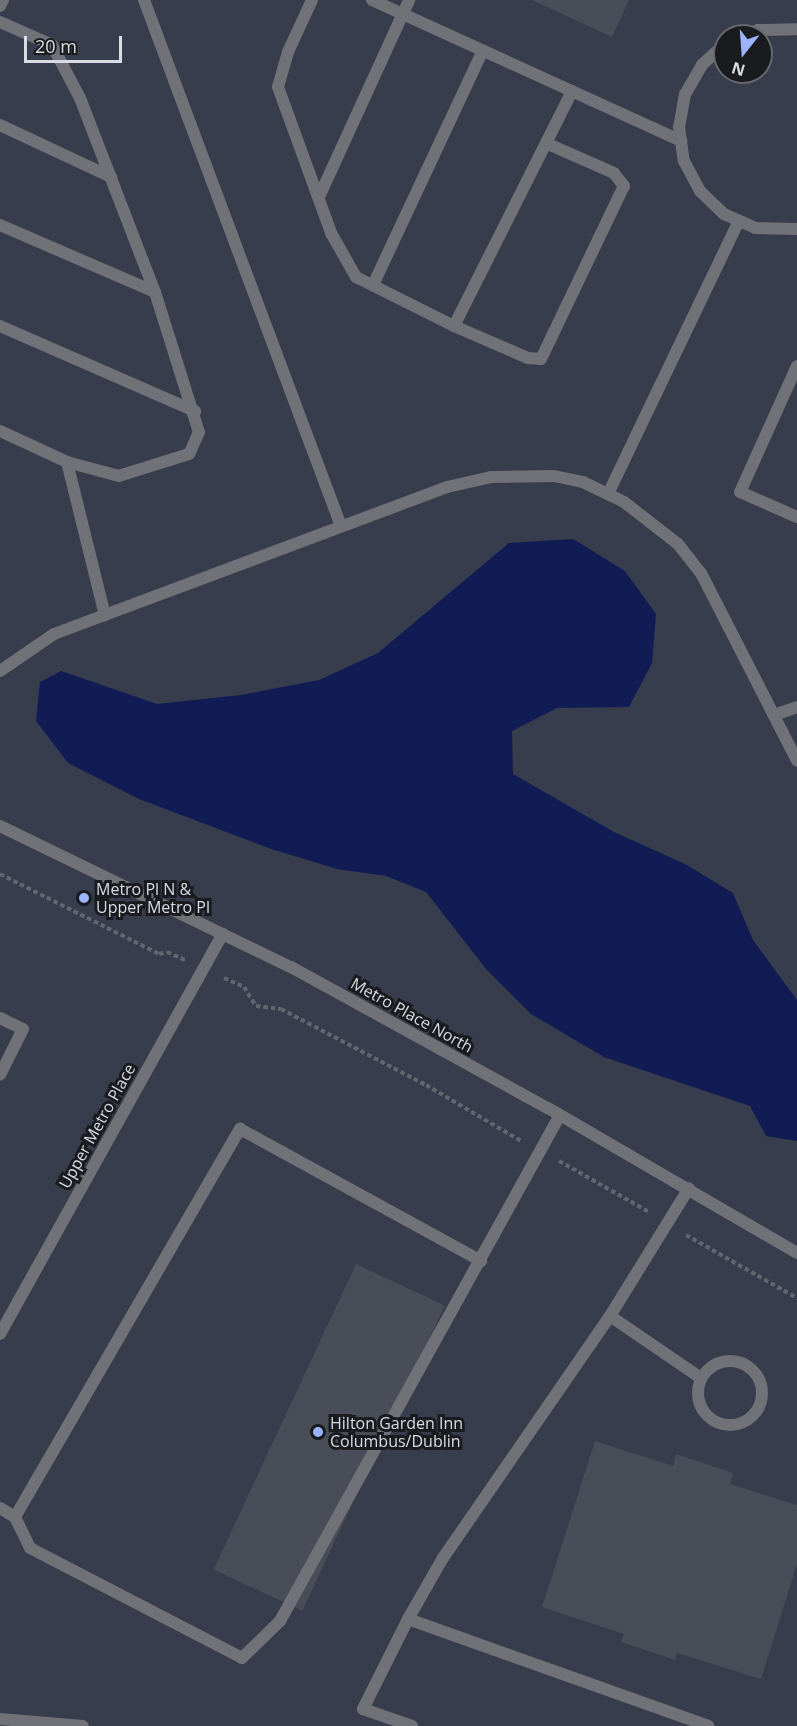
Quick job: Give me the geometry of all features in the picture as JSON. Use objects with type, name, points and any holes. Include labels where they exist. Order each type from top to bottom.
[{"type":"street","points":[[0,6],[3,0]]},
{"type":"street","points":[[144,0],[341,526]]},
{"type":"street","points":[[312,0],[288,52],[278,87],[331,233],[356,277],[454,326],[528,358],[541,359],[624,186],[614,173],[546,143]]},
{"type":"street","points":[[372,0],[681,141]]},
{"type":"street","points":[[319,197],[409,0]]},
{"type":"street","points":[[0,22],[52,45],[80,98],[155,292],[195,411],[199,432],[189,454],[119,476],[67,462],[0,431]]},
{"type":"street","points":[[773,30],[797,29]]},
{"type":"street","points":[[373,285],[483,50]]},
{"type":"street","points":[[713,55],[702,65],[685,94],[679,127],[684,161],[700,191],[724,214],[755,228],[797,230]]},
{"type":"street","points":[[454,326],[572,91]]},
{"type":"street","points":[[0,125],[111,177]]},
{"type":"street","points":[[608,494],[739,221]]},
{"type":"street","points":[[0,225],[155,292]]},
{"type":"street","points":[[0,326],[195,411]]},
{"type":"street","points":[[797,366],[740,492],[797,517]]},
{"type":"street","points":[[67,462],[105,615]]},
{"type":"street","points":[[0,671],[54,634],[447,487],[491,477],[554,476],[583,482],[608,494],[648,517],[678,544],[701,573],[797,761]]},
{"type":"street","points":[[774,715],[797,706]]},
{"type":"street","name":"Metro Place North","points":[[0,826],[223,934],[560,1115],[689,1188],[797,1253]]},
{"type":"street","name":"Upper Metro Place","points":[[0,1335],[223,934]]},
{"type":"street","points":[[0,1018],[23,1029],[0,1075]]},
{"type":"street","points":[[0,1508],[15,1517],[30,1548],[242,1658],[280,1621],[542,1152],[560,1115]]},
{"type":"street","points":[[15,1517],[240,1129],[481,1261]]},
{"type":"street","points":[[412,1726],[363,1709],[408,1619],[443,1558],[610,1316],[689,1188]]},
{"type":"street","points":[[610,1316],[701,1378]]},
{"type":"street","points":[[727,1361],[747,1366],[760,1382],[760,1404],[747,1420],[727,1425],[717,1422],[701,1408],[698,1398],[701,1378],[717,1363],[727,1361]]},
{"type":"street","points":[[408,1619],[709,1726]]},
{"type":"street","points":[[0,1719],[83,1726]]},
{"type":"path","points":[[0,874],[159,954],[166,952],[244,987],[256,1006],[281,1009],[542,1152],[797,1298]]},
{"type":"shaded area","points":[[0,0],[797,0],[797,1726],[0,1726]]},
{"type":"shaded area","points":[[573,539],[625,571],[656,614],[652,663],[629,707],[557,708],[512,731],[513,774],[614,832],[685,864],[733,893],[753,940],[797,1000],[797,1141],[766,1136],[750,1106],[604,1057],[531,1014],[486,969],[426,892],[386,876],[337,869],[271,849],[139,799],[68,763],[36,721],[40,682],[61,671],[157,704],[241,695],[319,680],[378,653],[509,543]]},
{"type":"building","points":[[532,0],[629,0],[612,37]]},
{"type":"building","name":"Hilton Garden Inn Columbus/Dublin","points":[[356,1264],[445,1305],[302,1611],[214,1569]]},
{"type":"building","points":[[595,1441],[673,1466],[676,1454],[733,1473],[730,1484],[797,1505],[797,1564],[761,1679],[677,1653],[675,1660],[621,1642],[624,1634],[542,1607]]},
{"type":"place","name":"Metro Pl N & Upper Metro Pl","points":[[84,898]]},
{"type":"place","name":"Hilton Garden Inn Columbus/Dublin","points":[[318,1432]]}]
